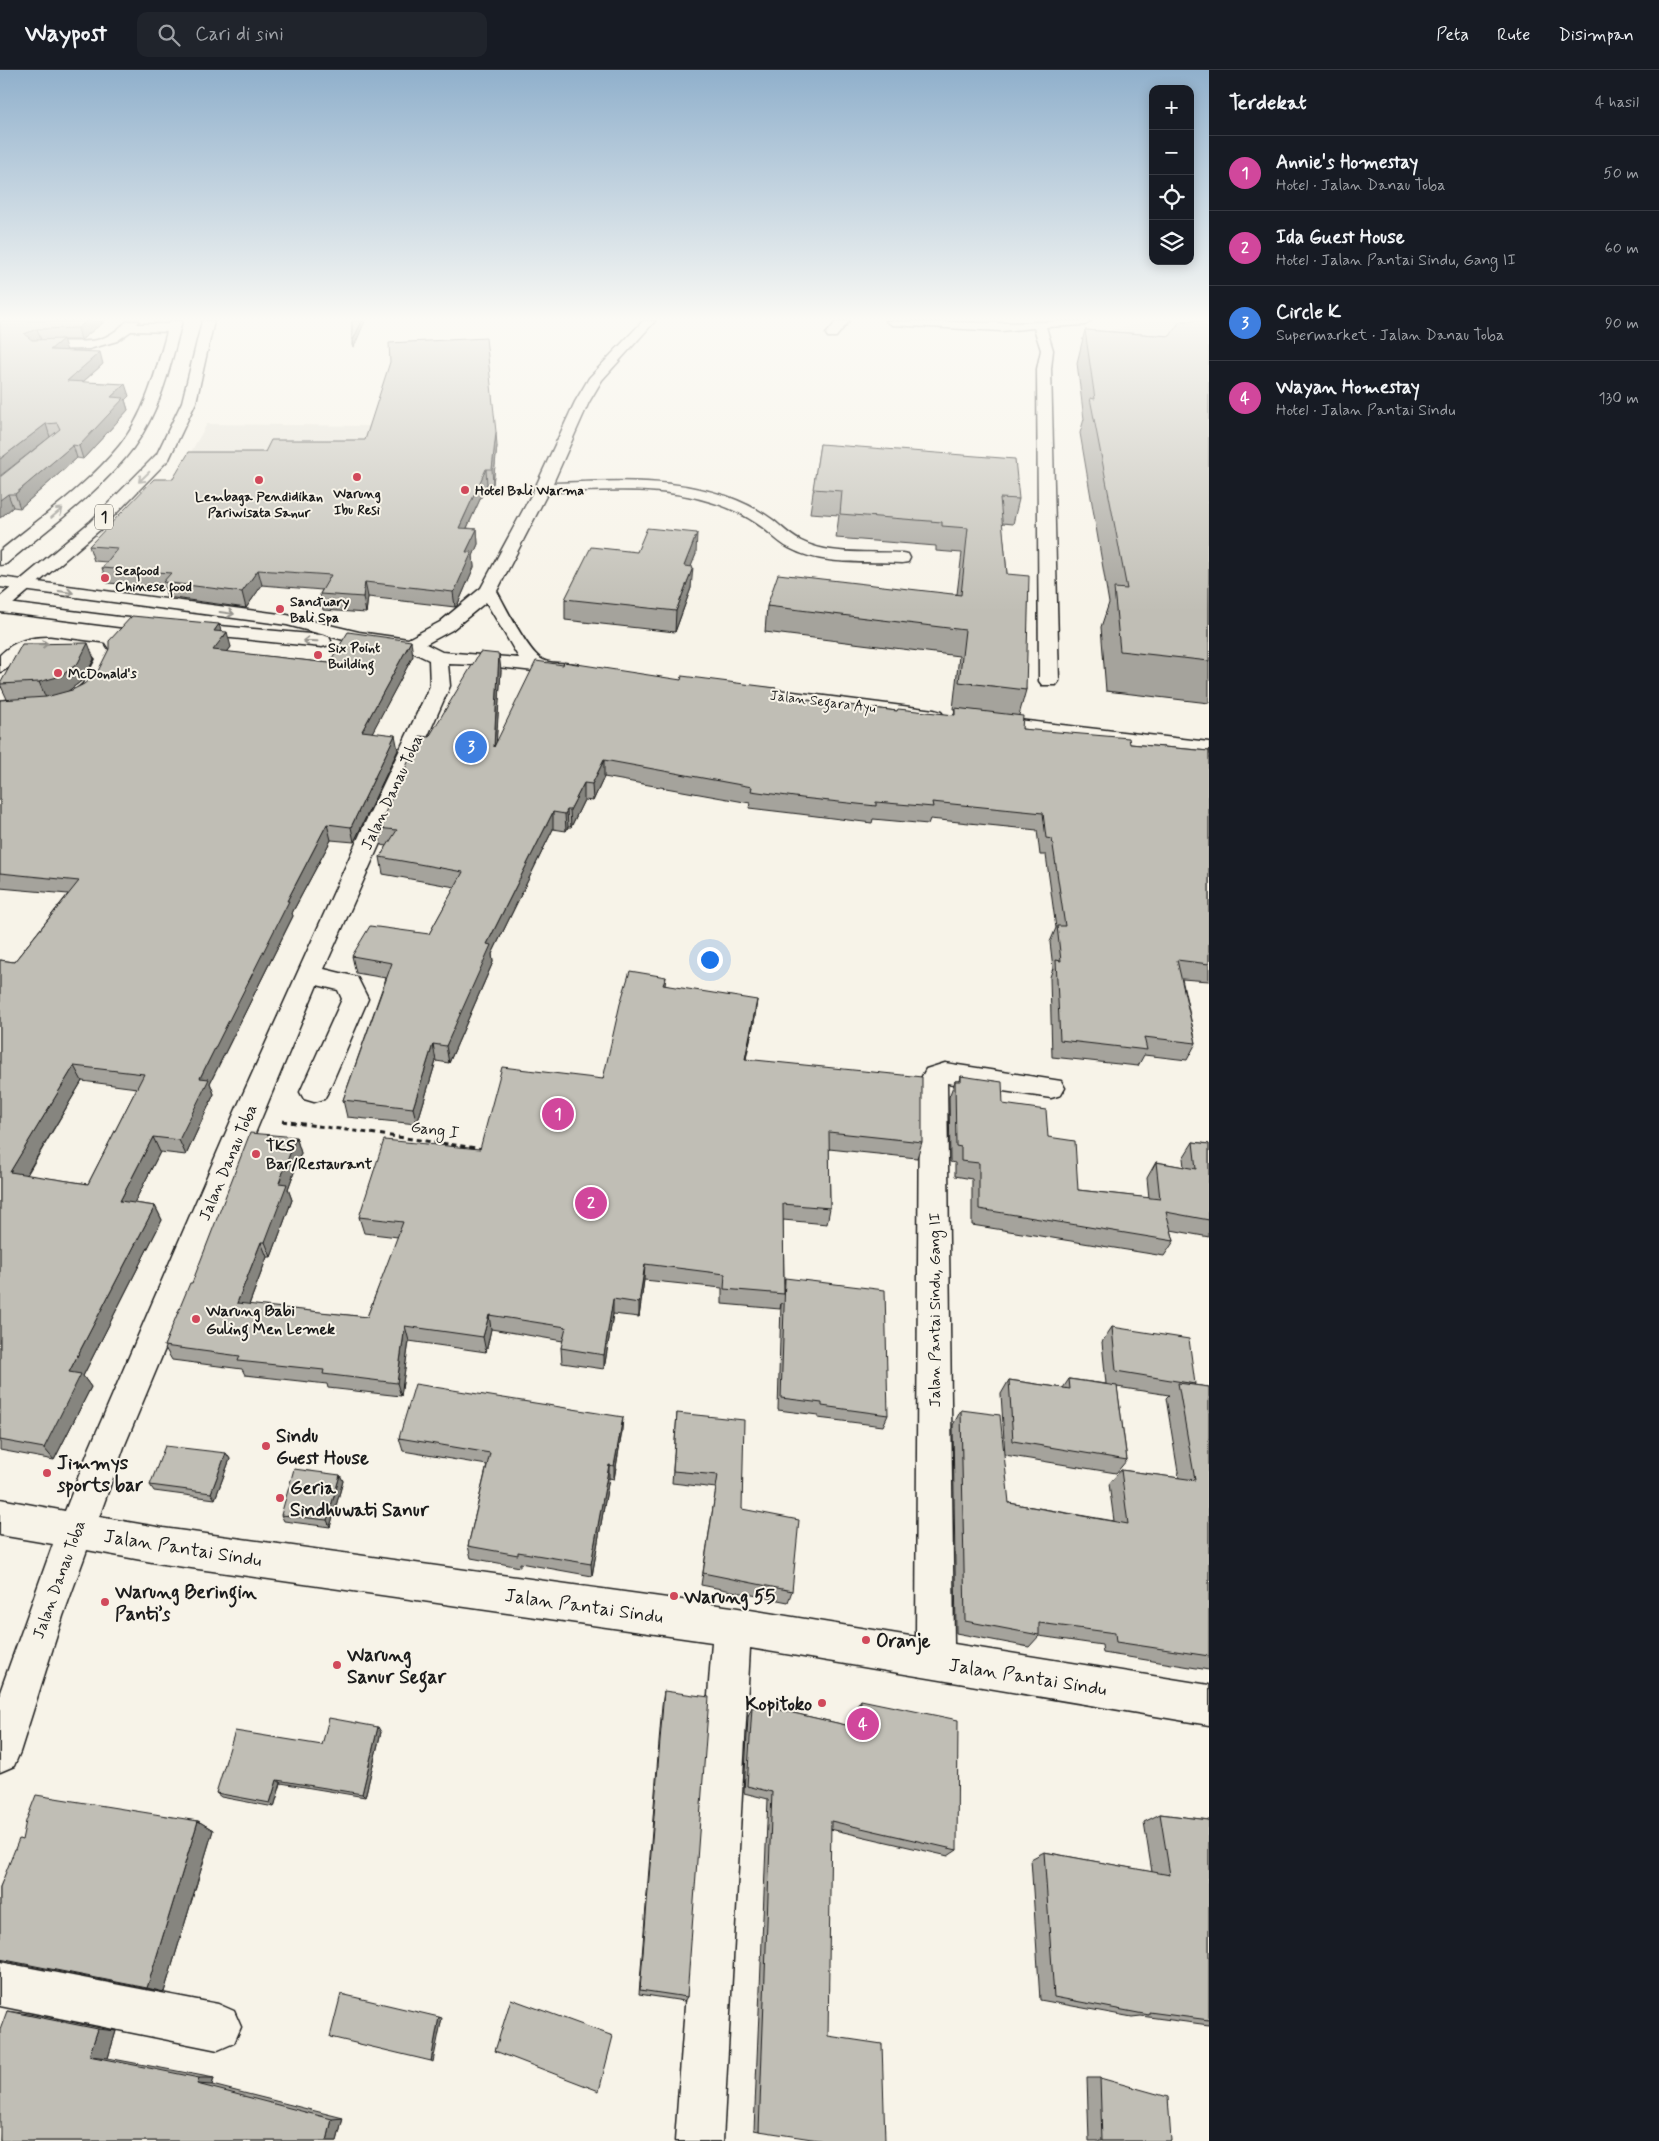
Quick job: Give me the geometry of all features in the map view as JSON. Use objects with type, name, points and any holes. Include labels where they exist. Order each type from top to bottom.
[{"type":"main road","name":"1","points":[[0,560],[111,466],[127,446],[143,418]]},
{"type":"main road","name":"1","points":[[0,606],[96,525],[164,456],[184,418]]},
{"type":"main road","points":[[410,645],[446,626],[488,591],[543,488],[575,418]]},
{"type":"main road","points":[[1045,418],[1049,681]]},
{"type":"main road","points":[[543,488],[626,486],[686,490],[738,506],[764,521],[785,540],[802,548],[818,552],[902,558]]},
{"type":"main road","points":[[0,582],[287,620],[320,626],[359,638],[410,645],[438,658],[478,659],[594,672]]},
{"type":"main road","points":[[488,591],[522,650],[537,665]]},
{"type":"main road","points":[[0,606],[119,622],[298,640],[320,641],[359,638]]},
{"type":"main road","points":[[97,648],[119,622]]},
{"type":"main road","points":[[0,666],[15,651],[31,644],[97,648],[106,659],[91,686],[67,697],[34,706],[0,708]]},
{"type":"main road","name":"Jalan Danau Toba","points":[[0,1752],[44,1616],[108,1447],[247,1116],[440,686],[438,658]]},
{"type":"main road","name":"Jalan Segara Ayu","points":[[717,688],[958,719],[1209,748]]},
{"type":"main road","points":[[0,694],[67,697]]},
{"type":"main road","points":[[309,975],[348,983],[355,999],[314,1092]]},
{"type":"main road","name":"Jalan Pantai Sindu, Gang II","points":[[935,1661],[933,1082],[936,1076],[945,1073],[1051,1088]]},
{"type":"main road","name":"Jalan Pantai Sindu","points":[[0,1517],[163,1546],[732,1626],[1209,1705]]},
{"type":"main road","points":[[699,2141],[732,1626]]},
{"type":"main road","points":[[0,1984],[218,2027]]},
{"type":"path","name":"Gang I","points":[[247,1116],[492,1150]]},
{"type":"shaded area","points":[[207,424],[370,426],[356,467],[136,513],[183,466]]},
{"type":"building","points":[[0,418],[106,418],[79,446],[73,445],[15,494],[8,494],[0,500],[0,477],[60,429],[57,423],[46,424],[0,459]]},
{"type":"building","points":[[372,418],[494,418],[496,432],[492,469],[486,469],[459,528],[477,529],[466,552],[472,552],[453,592],[365,582],[363,597],[320,594],[331,575],[258,570],[242,592],[163,582],[171,573],[102,568],[118,548],[89,546],[154,479],[173,479],[189,452],[265,452],[271,440],[365,440]]},
{"type":"building","points":[[1094,418],[1209,418],[1209,661],[1120,651],[1114,588],[1127,589]]},
{"type":"building","points":[[820,444],[1015,459],[1019,499],[1000,498],[1007,574],[1029,576],[1026,690],[959,682],[965,630],[767,606],[778,574],[961,595],[968,528],[942,526],[942,522],[840,514],[842,491],[813,489]]},
{"type":"building","points":[[647,528],[697,533],[684,566],[693,567],[676,611],[565,599],[591,547],[637,552]]},
{"type":"building","points":[[132,616],[219,624],[214,631],[227,632],[213,650],[329,663],[348,632],[411,641],[362,731],[395,735],[351,827],[327,824],[200,1078],[209,1079],[179,1140],[153,1137],[120,1201],[155,1206],[69,1372],[81,1374],[44,1448],[0,1440],[0,960],[14,962],[79,881],[0,873],[0,700],[46,697],[72,690],[84,684],[97,673],[109,649],[109,641]],"holes":[[[74,1066],[144,1074],[88,1184],[10,1172]]]},
{"type":"building","points":[[88,643],[78,663],[61,676],[39,682],[0,684],[22,644]]},
{"type":"building","points":[[480,652],[499,654],[494,747],[536,661],[563,665],[564,662],[681,680],[682,676],[776,688],[774,696],[897,711],[898,709],[955,715],[955,708],[1023,716],[1022,729],[1129,738],[1130,744],[1209,751],[1209,964],[1177,960],[1196,1043],[1144,1037],[1147,1050],[1060,1040],[1056,960],[1061,961],[1057,926],[1065,926],[1052,839],[1046,838],[1043,813],[932,802],[933,807],[876,802],[876,806],[802,798],[751,791],[752,787],[604,760],[592,784],[584,783],[570,810],[567,810],[565,814],[553,812],[487,944],[491,945],[446,1046],[433,1044],[413,1108],[343,1100],[392,963],[352,956],[370,926],[429,934],[463,872],[380,857],[397,830],[378,828],[420,736],[429,737]]},
{"type":"building","points":[[630,971],[666,977],[663,985],[757,1000],[745,1059],[922,1077],[922,1142],[829,1132],[830,1208],[783,1204],[784,1294],[724,1289],[725,1274],[645,1264],[639,1303],[613,1299],[604,1355],[561,1348],[566,1327],[489,1315],[483,1337],[405,1326],[397,1383],[323,1374],[324,1370],[238,1361],[240,1356],[164,1346],[190,1283],[192,1283],[250,1133],[296,1137],[279,1183],[287,1184],[265,1242],[261,1242],[237,1303],[367,1317],[403,1222],[359,1217],[384,1140],[480,1149],[502,1067],[603,1079],[620,1004]]},
{"type":"building","points":[[961,1076],[1002,1082],[1003,1104],[1046,1110],[1048,1137],[1075,1141],[1078,1190],[1160,1199],[1156,1162],[1196,1169],[1193,1142],[1209,1144],[1209,1220],[1166,1212],[1174,1241],[979,1209],[979,1163],[961,1161],[961,1147],[956,1146],[955,1081],[961,1081]]},
{"type":"building","points":[[785,1278],[885,1290],[888,1415],[781,1398]]},
{"type":"building","points":[[1112,1327],[1189,1339],[1195,1384],[1116,1371]]},
{"type":"building","points":[[1069,1379],[1117,1386],[1127,1460],[1013,1441],[1009,1380],[1070,1389]]},
{"type":"building","points":[[1178,1383],[1209,1387],[1209,1656],[1116,1642],[1115,1633],[1039,1623],[1039,1635],[965,1621],[961,1410],[1000,1415],[1009,1503],[1128,1524],[1121,1470],[1195,1480]]},
{"type":"building","points":[[415,1384],[623,1417],[614,1466],[609,1465],[591,1564],[518,1552],[518,1555],[468,1546],[490,1453],[399,1438]]},
{"type":"building","points":[[677,1413],[744,1420],[742,1509],[799,1520],[792,1591],[703,1573],[718,1475],[673,1471]]},
{"type":"building","points":[[165,1446],[226,1453],[211,1493],[150,1485]]},
{"type":"building","points":[[294,1469],[340,1475],[327,1520],[281,1515]]},
{"type":"building","points":[[664,1691],[709,1697],[687,1997],[640,1990]]},
{"type":"building","points":[[861,1700],[958,1720],[957,1850],[831,1821],[828,2036],[882,2044],[885,2141],[825,2141],[759,2131],[772,1792],[747,1786],[752,1707],[757,1708],[758,1705],[859,1728]]},
{"type":"building","points":[[329,1718],[378,1727],[362,1794],[277,1780],[270,1803],[216,1793],[235,1731],[322,1745]]},
{"type":"building","points":[[36,1795],[198,1821],[147,1988],[0,1959],[0,1887],[19,1839],[22,1840],[26,1821]]},
{"type":"building","points":[[1160,1814],[1209,1820],[1209,2020],[1149,2012],[1149,2015],[1054,1997],[1044,1852],[1170,1875]]},
{"type":"building","points":[[341,1994],[439,2017],[431,2061],[330,2037]]},
{"type":"building","points":[[511,1999],[613,2036],[599,2091],[495,2051]]},
{"type":"building","points":[[7,2011],[98,2029],[89,2056],[199,2078],[197,2084],[332,2119],[327,2141],[0,2141],[0,2030]]},
{"type":"building","points":[[1100,2078],[1168,2097],[1171,2141],[1102,2141]]},
{"type":"place","name":"Warung Ibu Resi","points":[[357,477]]},
{"type":"place","name":"Lembaga Pendidikan Pariwisata Sanur","points":[[259,480]]},
{"type":"place","name":"Hotel Bali Warma","points":[[465,490]]},
{"type":"place","name":"Seafood Chinese food","points":[[105,578]]},
{"type":"place","name":"Sanctuary Bali Spa","points":[[280,609]]},
{"type":"place","name":"Six Point Building","points":[[318,655]]},
{"type":"place","name":"McDonald's","points":[[58,673]]},
{"type":"place","name":"Circle K","points":[[471,747]]},
{"type":"place","name":"Annie's Homestay","points":[[558,1114]]},
{"type":"place","name":"TKS Bar/Restaurant","points":[[256,1154]]},
{"type":"place","name":"Ida Guest House","points":[[591,1203]]},
{"type":"place","name":"Warung Babi Guling Men Lemek","points":[[196,1319]]},
{"type":"place","name":"Sindu Guest House","points":[[266,1446]]},
{"type":"place","name":"Jimmys sports bar","points":[[47,1473]]},
{"type":"place","name":"Geria Sindhuwati Sanur","points":[[280,1498]]},
{"type":"place","name":"Warung 55","points":[[674,1596]]},
{"type":"place","name":"Warung Beringin Panti’s","points":[[105,1602]]},
{"type":"place","name":"Oranje","points":[[866,1640]]},
{"type":"place","name":"Warung Sanur Segar","points":[[337,1665]]},
{"type":"place","name":"Kopitoko","points":[[822,1703]]},
{"type":"place","name":"Wayan Homestay","points":[[863,1724]]}]
